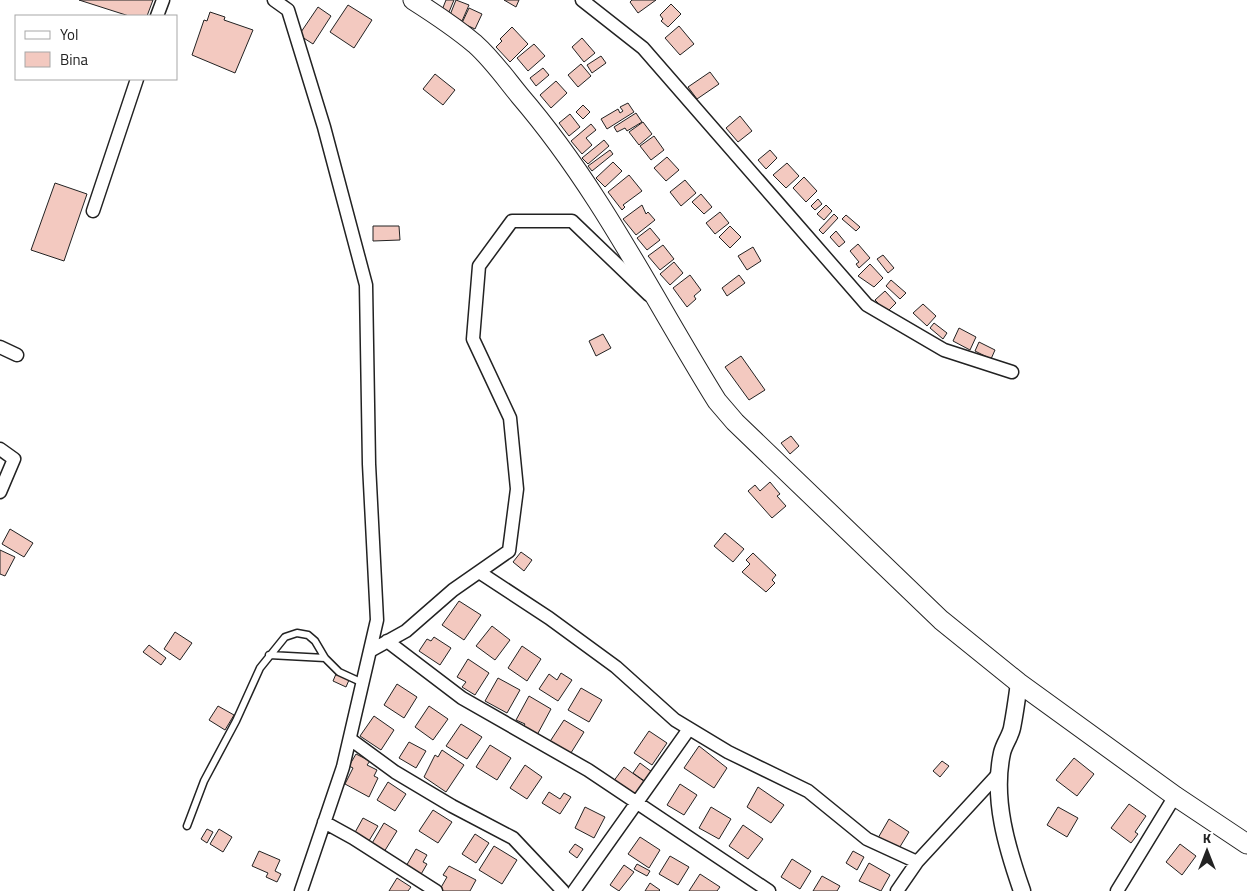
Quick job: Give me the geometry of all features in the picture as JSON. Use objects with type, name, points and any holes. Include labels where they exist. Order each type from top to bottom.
[{"type":"main road","points":[[413,0],[441,17],[476,45],[539,118],[573,162],[611,220],[717,401],[735,422],[941,620],[1019,683],[1175,796],[1247,844]]},
{"type":"street","points":[[157,15],[163,0]]},
{"type":"street","points":[[274,0],[288,10],[324,127],[366,285],[369,464],[377,620],[350,739],[305,888]]},
{"type":"street","points":[[582,0],[644,48],[867,306],[944,350],[1012,372]]},
{"type":"street","points":[[93,211],[137,80]]},
{"type":"street","points":[[370,651],[406,631],[453,590],[509,551],[516,489],[510,418],[474,339],[479,266],[512,221],[572,221],[663,309]]},
{"type":"street","points":[[0,347],[17,356]]},
{"type":"street","points":[[0,449],[14,459],[0,492]]},
{"type":"street","points":[[478,572],[549,618],[608,662],[675,720],[728,752],[808,791],[867,839],[917,862]]},
{"type":"street","points":[[387,641],[462,698],[588,770],[636,804],[769,891]]},
{"type":"street","points":[[1019,683],[1011,730],[1002,752],[1000,804],[1007,848],[1022,891]]},
{"type":"street","points":[[574,891],[689,729]]},
{"type":"street","points":[[350,739],[395,772],[452,806],[513,838],[563,891]]},
{"type":"street","points":[[897,891],[917,862],[1000,772]]},
{"type":"street","points":[[1117,891],[1175,796]]},
{"type":"street","points":[[324,822],[354,838],[436,891]]},
{"type":"lane","points":[[187,826],[204,780],[236,722],[260,668],[285,637],[297,633],[312,638],[325,658],[339,672],[363,684]]},
{"type":"lane","points":[[269,655],[325,658]]},
{"type":"building","points":[[79,0],[153,0],[147,15],[126,15]]},
{"type":"building","points":[[446,0],[454,0],[449,12],[442,10]]},
{"type":"building","points":[[456,0],[469,5],[462,21],[450,15]]},
{"type":"building","points":[[504,0],[519,0],[516,7]]},
{"type":"building","points":[[632,0],[656,0],[638,13],[630,2]]},
{"type":"building","points":[[671,4],[681,14],[668,27],[661,21],[663,19],[660,15]]},
{"type":"building","points":[[348,5],[372,20],[354,48],[330,32]]},
{"type":"building","points":[[318,7],[331,16],[313,44],[299,35]]},
{"type":"building","points":[[469,8],[482,14],[475,29],[462,23]]},
{"type":"building","points":[[210,12],[225,17],[224,20],[253,30],[235,73],[192,55],[204,20],[207,21]]},
{"type":"building","points":[[679,26],[694,44],[680,55],[665,38]]},
{"type":"building","points":[[512,27],[528,44],[510,62],[496,47],[502,41],[500,39]]},
{"type":"building","points":[[582,38],[595,53],[584,62],[572,47]]},
{"type":"building","points":[[534,44],[545,56],[528,71],[517,58]]},
{"type":"building","points":[[601,56],[606,63],[592,73],[587,65]]},
{"type":"building","points":[[581,64],[591,76],[578,87],[568,75]]},
{"type":"building","points":[[543,68],[549,75],[536,86],[530,78]]},
{"type":"building","points":[[710,72],[719,84],[697,99],[688,87]]},
{"type":"building","points":[[435,74],[455,90],[443,105],[423,89]]},
{"type":"building","points":[[556,81],[567,93],[551,108],[540,95]]},
{"type":"building","points":[[628,103],[634,112],[607,129],[601,119],[618,109],[620,113],[623,111],[620,107]]},
{"type":"building","points":[[583,105],[590,112],[583,119],[576,112]]},
{"type":"building","points":[[636,113],[642,122],[627,131],[625,128],[617,132],[614,127]]},
{"type":"building","points":[[570,114],[580,127],[569,136],[559,123]]},
{"type":"building","points":[[740,116],[752,131],[738,142],[726,128]]},
{"type":"building","points":[[643,122],[652,134],[639,145],[629,132]]},
{"type":"building","points":[[591,124],[596,130],[586,138],[592,145],[582,154],[571,141]]},
{"type":"building","points":[[654,136],[664,150],[651,160],[640,146]]},
{"type":"building","points":[[604,140],[609,146],[588,164],[582,158]]},
{"type":"building","points":[[610,150],[613,154],[592,171],[588,166]]},
{"type":"building","points":[[770,150],[777,158],[766,169],[758,160]]},
{"type":"building","points":[[667,157],[679,170],[666,181],[654,168]]},
{"type":"building","points":[[613,162],[622,171],[605,187],[596,178]]},
{"type":"building","points":[[787,163],[799,176],[786,188],[773,175]]},
{"type":"building","points":[[629,175],[642,191],[623,205],[625,207],[622,210],[608,192]]},
{"type":"building","points":[[804,177],[817,191],[806,202],[793,188]]},
{"type":"building","points":[[685,180],[696,193],[681,206],[670,192]]},
{"type":"building","points":[[55,183],[87,194],[64,261],[31,250]]},
{"type":"building","points":[[701,194],[712,207],[704,214],[692,202]]},
{"type":"building","points":[[818,199],[822,204],[815,210],[811,206]]},
{"type":"building","points":[[642,205],[646,214],[648,212],[655,220],[636,235],[623,219]]},
{"type":"building","points":[[826,205],[832,211],[824,220],[817,214]]},
{"type":"building","points":[[720,212],[729,223],[715,234],[706,223]]},
{"type":"building","points":[[834,214],[838,218],[823,234],[819,230]]},
{"type":"building","points":[[846,215],[860,227],[856,231],[842,219]]},
{"type":"building","points":[[373,226],[399,226],[400,240],[373,241]]},
{"type":"building","points":[[730,226],[741,237],[730,248],[719,237]]},
{"type":"building","points":[[650,228],[660,240],[647,250],[637,238]]},
{"type":"building","points":[[836,231],[845,242],[839,247],[830,237]]},
{"type":"building","points":[[858,244],[870,258],[859,268],[856,264],[859,262],[850,251]]},
{"type":"building","points":[[663,245],[674,259],[660,270],[648,256]]},
{"type":"building","points":[[753,247],[761,261],[747,270],[738,256]]},
{"type":"building","points":[[883,255],[894,268],[888,273],[877,259]]},
{"type":"building","points":[[674,262],[683,273],[670,285],[660,274]]},
{"type":"building","points":[[870,264],[883,278],[874,287],[858,276]]},
{"type":"building","points":[[690,275],[701,290],[694,296],[696,299],[687,307],[673,288]]},
{"type":"building","points":[[739,275],[745,283],[727,296],[722,288]]},
{"type":"building","points":[[891,280],[906,293],[900,299],[886,286]]},
{"type":"building","points":[[885,291],[896,303],[887,312],[875,300]]},
{"type":"building","points":[[923,304],[936,316],[927,326],[913,313]]},
{"type":"building","points":[[934,323],[947,333],[943,339],[930,328]]},
{"type":"building","points":[[959,328],[976,337],[970,350],[953,341]]},
{"type":"building","points":[[603,334],[611,348],[596,356],[589,341]]},
{"type":"building","points":[[979,342],[995,350],[991,359],[975,351]]},
{"type":"building","points":[[741,356],[765,390],[749,400],[725,367]]},
{"type":"building","points":[[791,436],[799,446],[790,454],[781,443]]},
{"type":"building","points":[[770,482],[780,494],[777,496],[786,506],[772,518],[748,491],[755,485],[760,491]]},
{"type":"building","points":[[10,529],[33,543],[24,557],[2,544]]},
{"type":"building","points":[[725,533],[744,549],[733,562],[714,546]]},
{"type":"building","points":[[0,550],[15,557],[5,576],[0,574]]},
{"type":"building","points":[[521,552],[532,560],[524,571],[513,562]]},
{"type":"building","points":[[753,553],[776,575],[772,580],[775,583],[766,592],[742,572],[750,564],[746,560]]},
{"type":"building","points":[[459,601],[481,615],[464,640],[442,625]]},
{"type":"building","points":[[492,626],[510,640],[495,660],[476,646]]},
{"type":"building","points":[[175,632],[192,643],[180,660],[164,649]]},
{"type":"building","points":[[434,637],[451,648],[440,665],[419,651],[427,639],[431,641]]},
{"type":"building","points":[[149,645],[166,658],[161,665],[143,652]]},
{"type":"building","points":[[522,646],[541,659],[527,681],[508,668]]},
{"type":"building","points":[[468,659],[489,673],[475,695],[462,687],[466,682],[457,677]]},
{"type":"building","points":[[561,673],[572,680],[558,701],[539,689],[549,674],[557,680]]},
{"type":"building","points":[[336,674],[349,680],[346,687],[333,681]]},
{"type":"building","points":[[498,678],[520,690],[507,713],[485,701]]},
{"type":"building","points":[[397,684],[417,697],[404,718],[384,705]]},
{"type":"building","points":[[581,688],[602,700],[589,722],[568,710]]},
{"type":"building","points":[[529,696],[551,709],[537,735],[523,727],[525,724],[516,720]]},
{"type":"building","points":[[218,706],[234,715],[225,730],[209,720]]},
{"type":"building","points":[[429,706],[448,719],[433,740],[415,727]]},
{"type":"building","points":[[374,716],[394,730],[381,750],[360,736]]},
{"type":"building","points":[[564,720],[584,732],[569,756],[549,743]]},
{"type":"building","points":[[461,724],[482,737],[467,759],[446,746]]},
{"type":"building","points":[[649,731],[667,743],[652,765],[634,753]]},
{"type":"building","points":[[409,742],[426,751],[416,768],[399,758]]},
{"type":"building","points":[[490,745],[511,758],[497,780],[476,767]]},
{"type":"building","points":[[699,746],[727,768],[714,788],[684,768]]},
{"type":"building","points":[[442,750],[464,765],[446,792],[424,777],[435,755],[438,757]]},
{"type":"building","points":[[356,754],[370,761],[367,765],[377,770],[374,776],[378,778],[369,797],[345,784],[353,768],[349,766]]},
{"type":"building","points":[[1074,758],[1094,774],[1077,796],[1056,780]]},
{"type":"building","points":[[942,761],[949,766],[940,777],[933,771]]},
{"type":"building","points":[[640,763],[652,772],[646,782],[633,773]]},
{"type":"building","points":[[525,765],[542,777],[527,799],[510,788]]},
{"type":"building","points":[[624,767],[645,782],[633,797],[613,782]]},
{"type":"building","points":[[388,782],[406,794],[395,811],[377,800]]},
{"type":"building","points":[[680,784],[697,795],[684,815],[667,805]]},
{"type":"building","points":[[758,787],[784,805],[771,823],[747,807]]},
{"type":"building","points":[[549,792],[560,799],[564,793],[571,797],[560,814],[542,803]]},
{"type":"building","points":[[1129,804],[1146,816],[1135,832],[1138,834],[1131,843],[1111,828]]},
{"type":"building","points":[[585,807],[605,817],[594,838],[575,828]]},
{"type":"building","points":[[711,807],[731,819],[719,839],[699,828]]},
{"type":"building","points":[[1058,807],[1078,818],[1067,837],[1047,825]]},
{"type":"building","points":[[433,810],[452,822],[438,843],[419,831]]},
{"type":"building","points":[[363,818],[378,826],[367,844],[353,836]]},
{"type":"building","points":[[889,819],[909,832],[898,850],[878,838]]},
{"type":"building","points":[[384,823],[397,831],[384,852],[371,845]]},
{"type":"building","points":[[743,825],[763,839],[748,859],[729,846]]},
{"type":"building","points":[[207,829],[213,832],[207,843],[201,839]]},
{"type":"building","points":[[219,829],[232,837],[223,852],[210,844]]},
{"type":"building","points":[[475,834],[489,843],[476,863],[462,854]]},
{"type":"building","points":[[640,837],[660,850],[649,868],[628,854]]},
{"type":"building","points":[[575,844],[583,849],[577,858],[569,852]]},
{"type":"building","points":[[1180,844],[1196,856],[1182,875],[1166,862]]},
{"type":"building","points":[[494,846],[517,860],[502,884],[479,870]]},
{"type":"building","points":[[416,849],[427,855],[423,862],[427,864],[420,876],[405,868]]},
{"type":"building","points":[[259,851],[280,860],[275,871],[281,874],[277,882],[266,877],[268,873],[252,866]]},
{"type":"building","points":[[853,851],[864,857],[857,870],[846,863]]},
{"type":"building","points":[[670,856],[689,867],[678,885],[659,874]]},
{"type":"building","points":[[792,859],[811,871],[800,889],[781,877]]},
{"type":"building","points":[[869,863],[890,875],[881,891],[859,881]]},
{"type":"building","points":[[637,864],[650,871],[647,876],[634,869]]},
{"type":"building","points":[[624,865],[634,872],[619,891],[610,885]]},
{"type":"building","points":[[449,866],[476,880],[470,891],[439,891],[447,877],[443,875]]},
{"type":"building","points":[[700,874],[720,887],[717,891],[689,891]]},
{"type":"building","points":[[822,876],[840,886],[837,891],[813,891]]},
{"type":"building","points":[[397,878],[411,887],[408,891],[389,891]]},
{"type":"building","points":[[650,883],[660,890],[645,891]]}]
